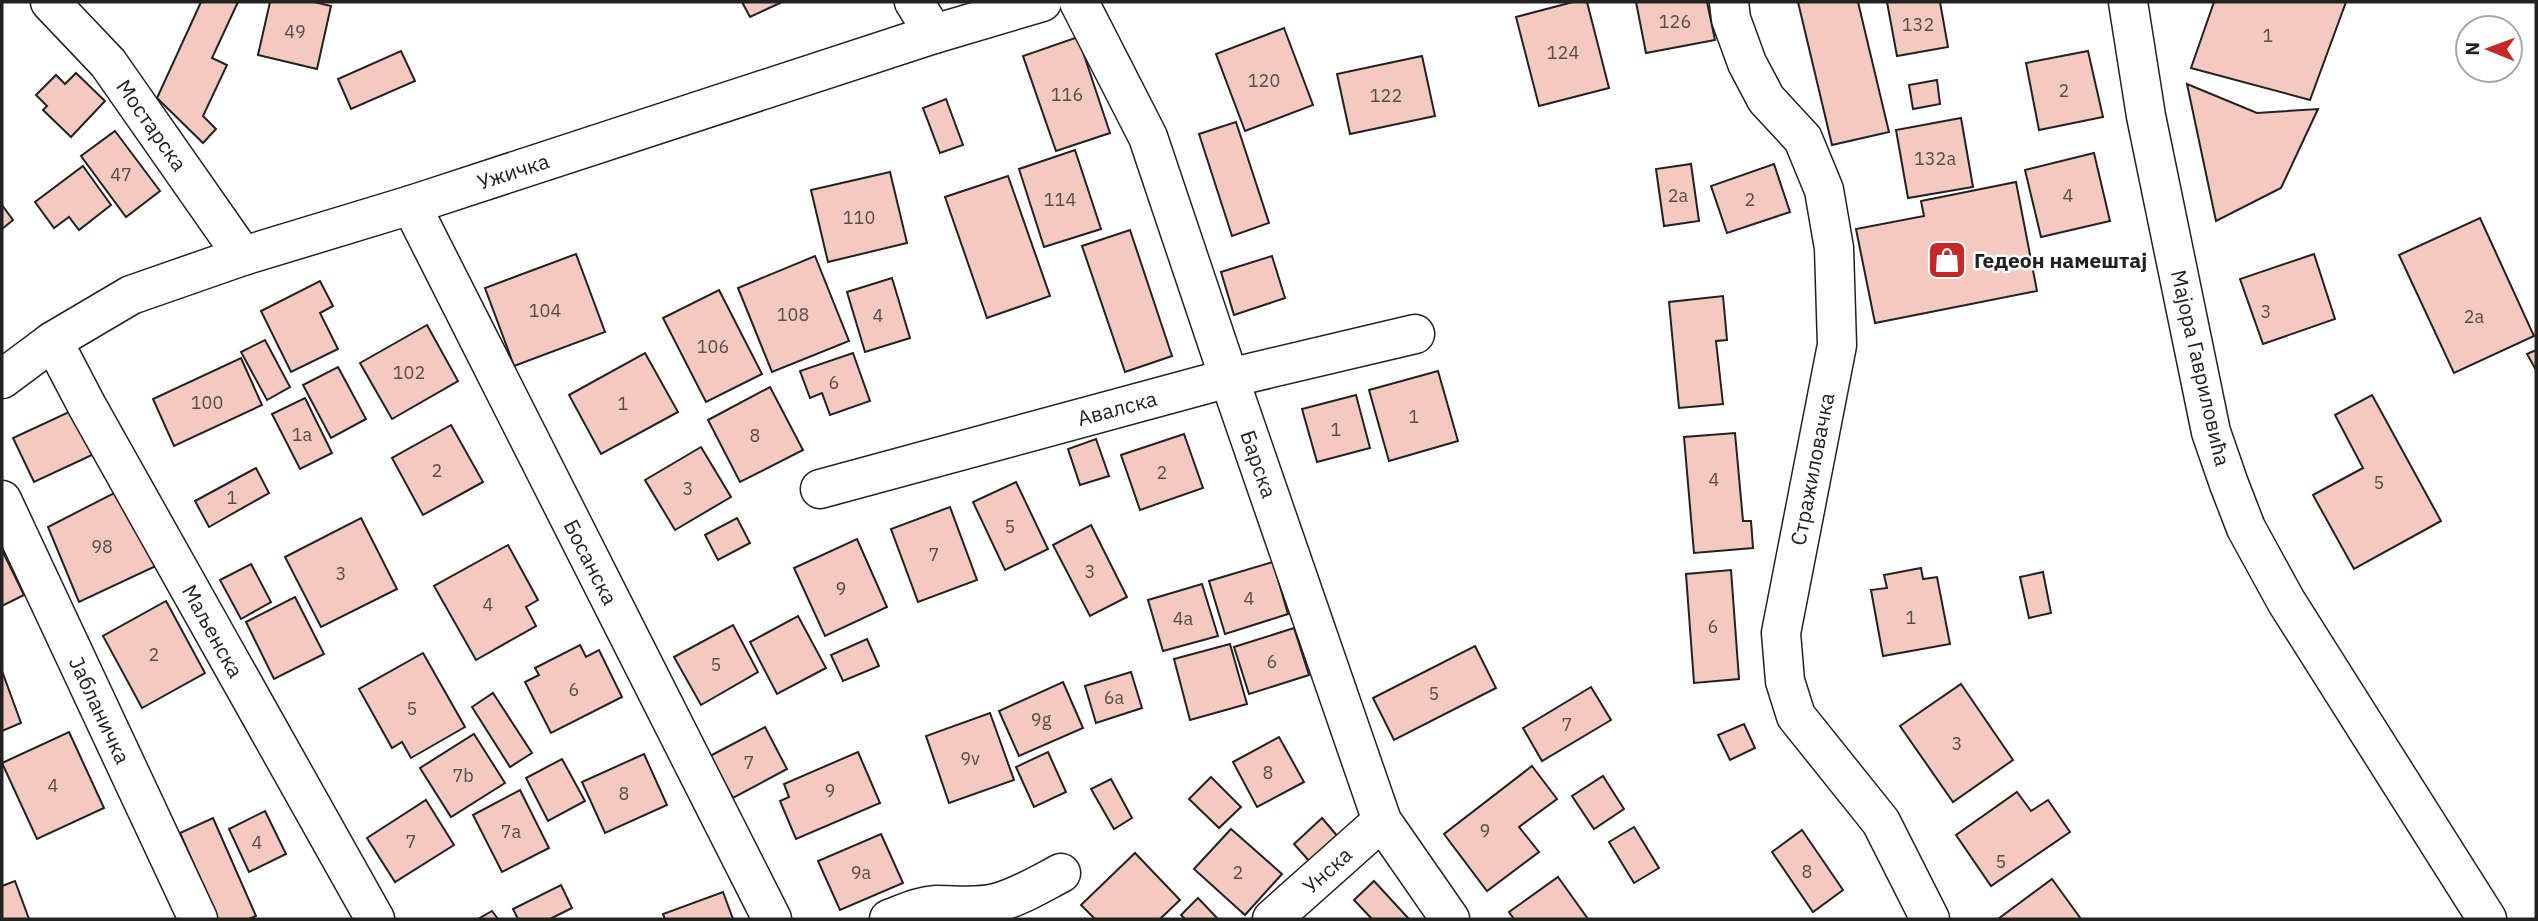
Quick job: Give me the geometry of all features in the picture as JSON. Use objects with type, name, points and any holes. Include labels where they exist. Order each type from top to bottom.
[{"type":"street","name":"Мостарска","points":[[50,2],[108,63],[243,256]]},
{"type":"street","points":[[914,2],[934,34]]},
{"type":"street","name":"Ужичка","points":[[2,379],[53,341],[131,295],[243,256],[411,205],[934,34],[1042,2]]},
{"type":"street","name":"Барска","points":[[1079,2],[1149,137],[1382,821],[1450,919]]},
{"type":"street","name":"Стражиловачка","points":[[1729,2],[1731,19],[1747,63],[1766,99],[1803,139],[1824,190],[1834,248],[1837,345],[1781,633],[1785,681],[1796,716],[1881,822],[1930,919]]},
{"type":"street","name":"Мајора Гавриловића","points":[[2127,2],[2146,116],[2211,432],[2246,528],[2286,601],[2487,919]]},
{"type":"street","name":"Босанска","points":[[411,205],[772,919]]},
{"type":"street","name":"Авалска","points":[[820,489],[1229,378],[1415,334]]},
{"type":"street","name":"Маљенска","points":[[53,341],[375,919]]},
{"type":"street","name":"Јабланичка","points":[[2,500],[198,919]]},
{"type":"street","name":"Унска","points":[[1272,919],[1382,821]]},
{"type":"street","points":[[889,919],[934,905],[967,907],[995,904],[1061,873]]},
{"type":"building","points":[[201,2],[238,2],[212,58],[227,65],[203,116],[216,129],[203,143],[157,98]]},
{"type":"building","points":[[270,2],[314,2],[331,6],[317,69],[258,55]]},
{"type":"building","points":[[742,2],[782,2],[750,17]]},
{"type":"building","points":[[1573,2],[1587,2],[1609,88],[1539,106],[1516,17]]},
{"type":"building","points":[[1636,2],[1707,2],[1715,40],[1646,53]]},
{"type":"building","points":[[1798,2],[1858,2],[1889,132],[1832,145]]},
{"type":"building","points":[[1887,2],[1940,2],[1948,47],[1897,56]]},
{"type":"building","points":[[2214,2],[2346,2],[2310,100],[2191,68]]},
{"type":"building","points":[[1284,28],[1313,105],[1245,131],[1216,54]]},
{"type":"building","points":[[1078,37],[1110,133],[1056,151],[1023,56]]},
{"type":"building","points":[[401,51],[415,81],[351,109],[338,79]]},
{"type":"building","points":[[2088,51],[2103,117],[2039,130],[2026,63]]},
{"type":"building","points":[[1422,56],[1435,116],[1350,134],[1337,74]]},
{"type":"building","points":[[76,73],[105,101],[71,137],[43,110],[47,106],[36,95],[56,75],[65,84]]},
{"type":"building","points":[[1937,80],[1940,104],[1913,109],[1909,85]]},
{"type":"building","points":[[2187,84],[2257,113],[2318,109],[2281,188],[2216,221]]},
{"type":"building","points":[[946,99],[963,145],[940,153],[923,108]]},
{"type":"building","points":[[1961,118],[1973,187],[1908,198],[1896,130]]},
{"type":"building","points":[[1236,122],[1269,223],[1232,236],[1199,134]]},
{"type":"building","points":[[115,131],[160,191],[126,217],[81,156]]},
{"type":"building","points":[[1075,150],[1101,229],[1044,247],[1019,169]]},
{"type":"building","points":[[2094,153],[2110,221],[2041,237],[2025,170]]},
{"type":"building","points":[[1691,164],[1699,221],[1664,226],[1656,169]]},
{"type":"building","points":[[1774,164],[1790,212],[1727,233],[1711,186]]},
{"type":"building","points":[[83,166],[111,205],[79,230],[69,217],[54,228],[35,202]]},
{"type":"building","points":[[890,172],[907,243],[828,262],[811,190]]},
{"type":"building","points":[[1008,176],[1050,296],[987,318],[945,197]]},
{"type":"building","name":"Гедеон намештај","points":[[2016,182],[2037,291],[1875,323],[1856,229],[1924,216],[1921,201]]},
{"type":"building","points":[[2,205],[13,220],[2,229]]},
{"type":"building","points":[[2480,218],[2534,336],[2454,373],[2399,255]]},
{"type":"building","points":[[1130,230],[1172,356],[1125,372],[1082,246]]},
{"type":"building","points":[[576,254],[605,332],[514,366],[485,288]]},
{"type":"building","points":[[2314,254],[2335,319],[2263,344],[2240,279]]},
{"type":"building","points":[[815,256],[849,341],[772,372],[738,288]]},
{"type":"building","points":[[1272,256],[1285,298],[1234,315],[1221,272]]},
{"type":"building","points":[[892,278],[910,338],[865,352],[847,292]]},
{"type":"building","points":[[320,281],[333,306],[320,313],[338,349],[291,372],[261,311]]},
{"type":"building","points":[[719,290],[762,374],[706,402],[663,318]]},
{"type":"building","points":[[1723,296],[1727,340],[1716,341],[1723,404],[1679,408],[1669,302]]},
{"type":"building","points":[[427,325],[458,381],[392,419],[360,363]]},
{"type":"building","points":[[265,340],[290,387],[267,400],[241,352]]},
{"type":"building","points":[[2536,350],[2536,370],[2527,354]]},
{"type":"building","points":[[645,353],[678,412],[601,454],[569,395]]},
{"type":"building","points":[[853,353],[870,401],[830,415],[822,393],[810,398],[800,371]]},
{"type":"building","points":[[241,358],[262,405],[174,446],[153,399]]},
{"type":"building","points":[[338,367],[366,419],[331,438],[303,385]]},
{"type":"building","points":[[1438,371],[1458,441],[1389,461],[1369,390]]},
{"type":"building","points":[[770,387],[803,450],[740,482],[708,420]]},
{"type":"building","points":[[1356,395],[1370,448],[1317,462],[1302,409]]},
{"type":"building","points":[[2372,395],[2441,521],[2354,569],[2313,495],[2363,468],[2335,415]]},
{"type":"building","points":[[305,398],[332,453],[300,469],[272,414]]},
{"type":"building","points":[[71,411],[92,455],[34,482],[13,438]]},
{"type":"building","points":[[451,425],[483,482],[423,515],[392,458]]},
{"type":"building","points":[[1735,433],[1743,521],[1751,521],[1753,548],[1694,553],[1684,437]]},
{"type":"building","points":[[1184,434],[1203,488],[1140,510],[1121,455]]},
{"type":"building","points":[[1096,439],[1109,476],[1080,485],[1068,449]]},
{"type":"building","points":[[701,447],[731,497],[675,530],[645,480]]},
{"type":"building","points":[[256,468],[269,493],[209,527],[195,501]]},
{"type":"building","points":[[1016,482],[1048,549],[1005,570],[973,502]]},
{"type":"building","points":[[122,489],[158,565],[79,602],[48,527]]},
{"type":"building","points":[[950,507],[977,580],[918,602],[891,529]]},
{"type":"building","points":[[361,518],[397,589],[321,627],[285,557]]},
{"type":"building","points":[[737,518],[750,543],[718,560],[705,535]]},
{"type":"building","points":[[1091,525],[1127,597],[1090,616],[1053,545]]},
{"type":"building","points":[[857,539],[887,607],[825,636],[794,568]]},
{"type":"building","points":[[508,545],[538,600],[526,607],[536,626],[476,660],[434,586]]},
{"type":"building","points":[[2,550],[24,595],[2,606]]},
{"type":"building","points":[[1273,562],[1288,614],[1225,634],[1209,581]]},
{"type":"building","points":[[251,564],[271,602],[241,619],[220,580]]},
{"type":"building","points":[[1921,568],[1923,579],[1937,577],[1950,644],[1883,656],[1871,590],[1887,588],[1884,575]]},
{"type":"building","points":[[1731,570],[1739,679],[1694,683],[1686,574]]},
{"type":"building","points":[[2043,572],[2051,613],[2029,618],[2020,577]]},
{"type":"building","points":[[1202,584],[1218,636],[1163,651],[1148,600]]},
{"type":"building","points":[[295,597],[324,654],[274,679],[246,622]]},
{"type":"building","points":[[166,601],[205,673],[142,708],[103,636]]},
{"type":"building","points":[[798,616],[826,668],[777,694],[750,642]]},
{"type":"building","points":[[733,625],[758,672],[701,705],[674,657]]},
{"type":"building","points":[[1294,628],[1309,675],[1249,694],[1234,647]]},
{"type":"building","points":[[867,639],[879,666],[843,681],[831,655]]},
{"type":"building","points":[[1230,644],[1247,704],[1190,720],[1174,659]]},
{"type":"building","points":[[580,645],[586,657],[599,650],[622,697],[551,733],[525,682],[539,675],[535,668]]},
{"type":"building","points":[[1475,646],[1496,688],[1394,740],[1373,698]]},
{"type":"building","points":[[423,653],[465,727],[411,758],[402,742],[392,748],[359,689]]},
{"type":"building","points":[[2,671],[21,723],[2,731]]},
{"type":"building","points":[[1131,672],[1142,708],[1096,723],[1085,686]]},
{"type":"building","points":[[1063,682],[1083,728],[1019,756],[999,711]]},
{"type":"building","points":[[1961,684],[2013,760],[1953,802],[1900,726]]},
{"type":"building","points":[[1591,687],[1611,720],[1542,761],[1523,728]]},
{"type":"building","points":[[493,693],[532,753],[510,767],[472,707]]},
{"type":"building","points":[[990,713],[1014,780],[949,803],[926,736]]},
{"type":"building","points":[[1744,724],[1755,748],[1730,760],[1718,735]]},
{"type":"building","points":[[765,727],[787,769],[733,798],[710,756]]},
{"type":"building","points":[[69,732],[104,808],[37,839],[2,763]]},
{"type":"building","points":[[474,734],[505,783],[451,817],[420,768]]},
{"type":"building","points":[[1279,737],[1304,782],[1257,807],[1233,762]]},
{"type":"building","points":[[858,752],[880,803],[796,839],[780,801],[789,797],[784,784]]},
{"type":"building","points":[[1048,752],[1066,792],[1034,807],[1016,767]]},
{"type":"building","points":[[644,754],[667,805],[605,833],[582,782]]},
{"type":"building","points":[[562,759],[585,801],[548,821],[526,778]]},
{"type":"building","points":[[1532,766],[1557,799],[1519,827],[1539,852],[1487,891],[1444,834]]},
{"type":"building","points":[[1603,776],[1624,809],[1594,829],[1572,796]]},
{"type":"building","points":[[1211,777],[1241,807],[1219,828],[1189,799]]},
{"type":"building","points":[[1111,779],[1132,818],[1114,829],[1091,789]]},
{"type":"building","points":[[520,790],[549,848],[502,872],[473,815]]},
{"type":"building","points":[[2017,792],[2031,811],[2048,800],[2070,832],[1991,886],[1956,835]]},
{"type":"building","points":[[426,800],[454,845],[395,882],[367,838]]},
{"type":"building","points":[[265,811],[286,854],[249,872],[229,829]]},
{"type":"building","points":[[213,818],[256,916],[249,919],[218,919],[180,833]]},
{"type":"building","points":[[1322,818],[1339,838],[1311,863],[1294,844]]},
{"type":"building","points":[[1634,827],[1659,868],[1634,883],[1609,842]]},
{"type":"building","points":[[1231,829],[1282,874],[1245,915],[1194,869]]},
{"type":"building","points":[[1802,830],[1843,890],[1813,912],[1772,852]]},
{"type":"building","points":[[881,834],[903,883],[840,910],[818,861]]},
{"type":"building","points":[[1135,853],[1180,900],[1160,919],[1095,919],[1081,905]]},
{"type":"building","points":[[1558,877],[1588,919],[1514,919],[1509,912]]},
{"type":"building","points":[[2052,879],[2081,919],[1998,919]]},
{"type":"building","points":[[15,881],[29,919],[2,919],[2,886]]},
{"type":"building","points":[[1374,881],[1409,919],[1372,919],[1354,900]]},
{"type":"building","points":[[561,885],[572,908],[550,919],[518,919],[513,909]]},
{"type":"building","points":[[723,892],[733,919],[665,919],[663,914]]},
{"type":"building","points":[[1198,898],[1218,919],[1185,919],[1181,915]]},
{"type":"building","points":[[492,911],[498,919],[478,919]]},
{"type":"place","name":"Гедеон намештај","points":[[1947,260]]}]
